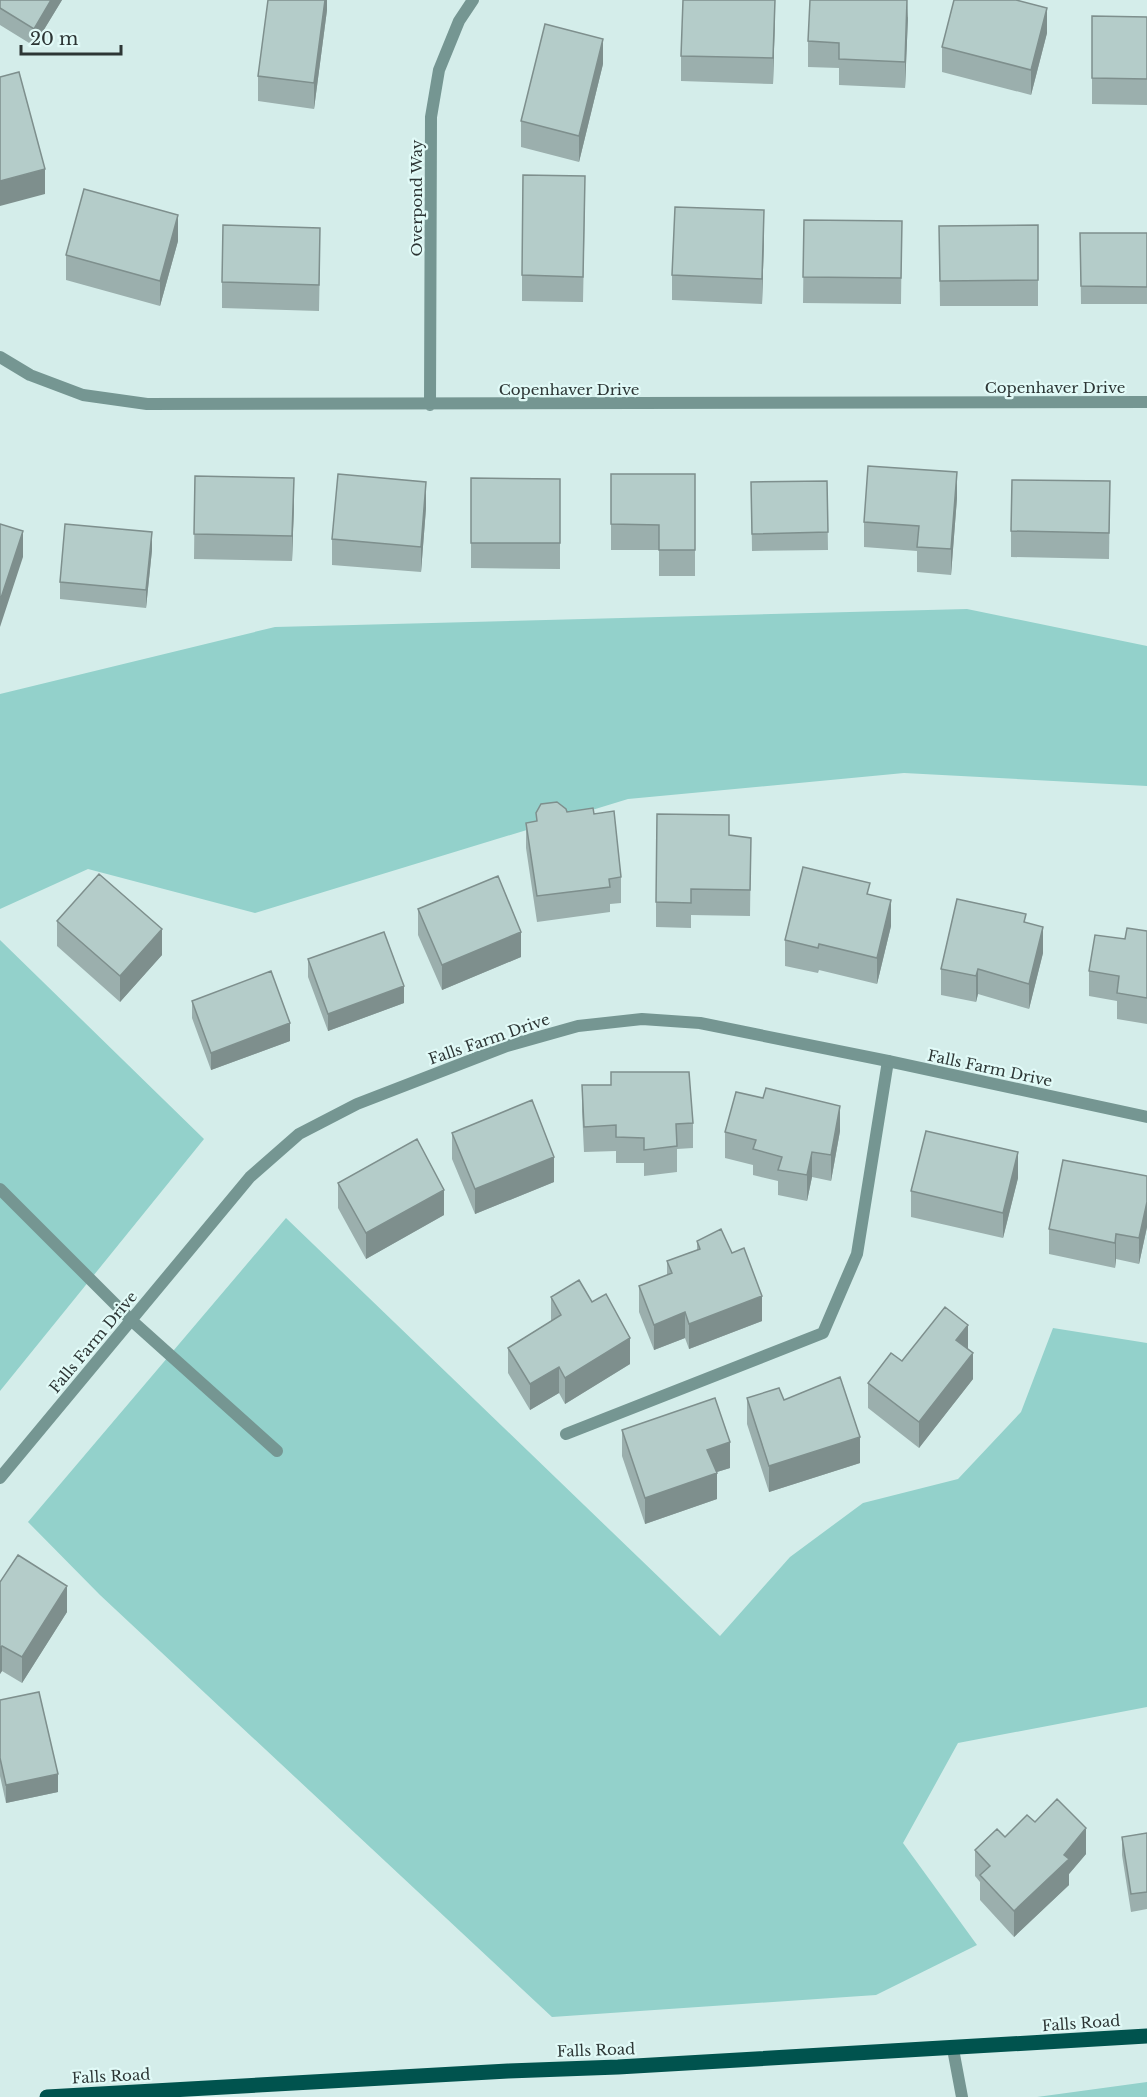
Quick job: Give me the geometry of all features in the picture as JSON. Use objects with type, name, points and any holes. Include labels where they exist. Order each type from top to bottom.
[{"type":"main road","name":"Falls Road","points":[[47,2097],[953,2049],[1147,2036]]},
{"type":"street","name":"Overpond Way","points":[[430,405],[431,117],[439,70],[459,21],[473,0]]},
{"type":"street","name":"Copenhaver Drive","points":[[0,357],[30,375],[83,395],[147,404],[1147,402]]},
{"type":"street","name":"Falls Farm Drive","points":[[0,1478],[250,1177],[299,1134],[357,1104],[507,1046],[578,1026],[642,1019],[700,1023],[1147,1117]]},
{"type":"street","points":[[566,1434],[823,1333],[857,1254],[888,1061]]},
{"type":"street","points":[[0,1189],[131,1320],[277,1451]]},
{"type":"street","points":[[953,2049],[962,2097]]},
{"type":"shaded area","points":[[967,609],[1147,646],[1147,786],[904,773],[628,799],[255,913],[88,869],[0,909],[0,694],[275,627]]},
{"type":"shaded area","points":[[0,940],[204,1139],[0,1391]]},
{"type":"shaded area","points":[[286,1218],[720,1636],[790,1557],[863,1503],[958,1479],[1021,1412],[1053,1328],[1147,1343],[1147,1707],[958,1743],[903,1843],[977,1945],[876,1995],[552,2017],[100,1595],[28,1522]]},
{"type":"shaded area","points":[[1147,2082],[1147,2097],[1037,2097]]},
{"type":"building","points":[[0,0],[51,0],[34,29],[0,8]]},
{"type":"building","points":[[268,0],[325,0],[314,83],[258,76]]},
{"type":"building","points":[[683,0],[775,0],[773,58],[681,56]]},
{"type":"building","points":[[810,0],[907,0],[905,62],[839,59],[839,43],[808,41]]},
{"type":"building","points":[[954,0],[1016,0],[1047,8],[1031,70],[942,47]]},
{"type":"building","points":[[1092,16],[1147,17],[1147,79],[1092,78]]},
{"type":"building","points":[[545,24],[603,39],[579,136],[521,121]]},
{"type":"building","points":[[19,72],[45,169],[0,181],[0,77]]},
{"type":"building","points":[[523,175],[585,176],[583,277],[522,275]]},
{"type":"building","points":[[84,189],[178,215],[160,281],[66,255]]},
{"type":"building","points":[[675,207],[764,210],[762,279],[672,275]]},
{"type":"building","points":[[804,220],[902,221],[901,278],[803,277]]},
{"type":"building","points":[[223,225],[320,228],[319,285],[222,282]]},
{"type":"building","points":[[1038,225],[1038,280],[940,281],[939,226]]},
{"type":"building","points":[[1080,233],[1147,233],[1147,287],[1081,286]]},
{"type":"building","points":[[868,466],[957,472],[951,549],[917,547],[919,526],[864,522]]},
{"type":"building","points":[[338,474],[426,482],[421,547],[332,539]]},
{"type":"building","points":[[611,474],[695,474],[695,550],[659,550],[659,525],[611,524]]},
{"type":"building","points":[[195,476],[294,478],[292,536],[194,534]]},
{"type":"building","points":[[471,478],[560,479],[560,543],[471,543]]},
{"type":"building","points":[[1012,480],[1110,481],[1109,533],[1011,531]]},
{"type":"building","points":[[827,481],[828,532],[752,534],[751,482]]},
{"type":"building","points":[[0,524],[23,531],[0,601]]},
{"type":"building","points":[[65,524],[152,532],[146,590],[60,582]]},
{"type":"building","points":[[557,802],[567,812],[593,808],[594,814],[614,811],[621,877],[609,879],[610,887],[537,896],[526,823],[537,821],[536,813],[541,804]]},
{"type":"building","points":[[657,814],[729,815],[729,835],[751,838],[750,890],[691,889],[691,903],[656,902]]},
{"type":"building","points":[[803,867],[870,883],[867,894],[891,900],[877,958],[819,944],[818,948],[785,940]]},
{"type":"building","points":[[99,874],[162,929],[120,976],[57,921]]},
{"type":"building","points":[[498,876],[521,932],[442,965],[418,909]]},
{"type":"building","points":[[957,899],[1026,914],[1024,922],[1043,927],[1029,984],[978,969],[976,976],[941,969]]},
{"type":"building","points":[[1127,928],[1147,931],[1147,998],[1117,993],[1119,976],[1089,971],[1095,935],[1125,939]]},
{"type":"building","points":[[384,932],[404,986],[328,1014],[308,959]]},
{"type":"building","points":[[271,971],[290,1023],[211,1053],[192,1001]]},
{"type":"building","points":[[611,1072],[689,1072],[693,1123],[676,1124],[677,1146],[644,1150],[644,1138],[616,1137],[616,1125],[584,1127],[582,1085],[611,1085]]},
{"type":"building","points":[[766,1088],[840,1106],[831,1155],[812,1152],[807,1175],[778,1170],[782,1157],[753,1149],[756,1140],[725,1132],[736,1092],[763,1098]]},
{"type":"building","points":[[532,1100],[554,1157],[475,1189],[452,1133]]},
{"type":"building","points":[[926,1131],[1018,1152],[1003,1213],[911,1191]]},
{"type":"building","points":[[417,1139],[444,1190],[366,1233],[338,1183]]},
{"type":"building","points":[[1063,1160],[1147,1176],[1147,1202],[1139,1238],[1116,1234],[1115,1243],[1049,1229]]},
{"type":"building","points":[[721,1229],[732,1253],[744,1248],[762,1296],[689,1324],[685,1312],[654,1325],[639,1286],[672,1273],[667,1261],[700,1249],[697,1241]]},
{"type":"building","points":[[579,1280],[592,1302],[606,1294],[630,1338],[565,1378],[559,1367],[530,1384],[508,1348],[561,1315],[551,1297]]},
{"type":"building","points":[[945,1307],[968,1325],[956,1340],[973,1353],[919,1422],[868,1383],[891,1353],[902,1361]]},
{"type":"building","points":[[840,1377],[860,1437],[769,1466],[747,1398],[779,1388],[784,1400]]},
{"type":"building","points":[[715,1398],[730,1442],[707,1450],[717,1473],[645,1498],[622,1430]]},
{"type":"building","points":[[18,1555],[67,1586],[22,1657],[2,1646],[0,1648],[0,1582]]},
{"type":"building","points":[[39,1692],[58,1774],[6,1785],[0,1758],[0,1700]]},
{"type":"building","points":[[1057,1799],[1086,1828],[1064,1855],[1069,1859],[1014,1911],[980,1875],[990,1866],[975,1850],[997,1829],[1005,1837],[1027,1815],[1035,1822]]},
{"type":"building","points":[[1147,1833],[1147,1892],[1131,1894],[1122,1837]]}]
